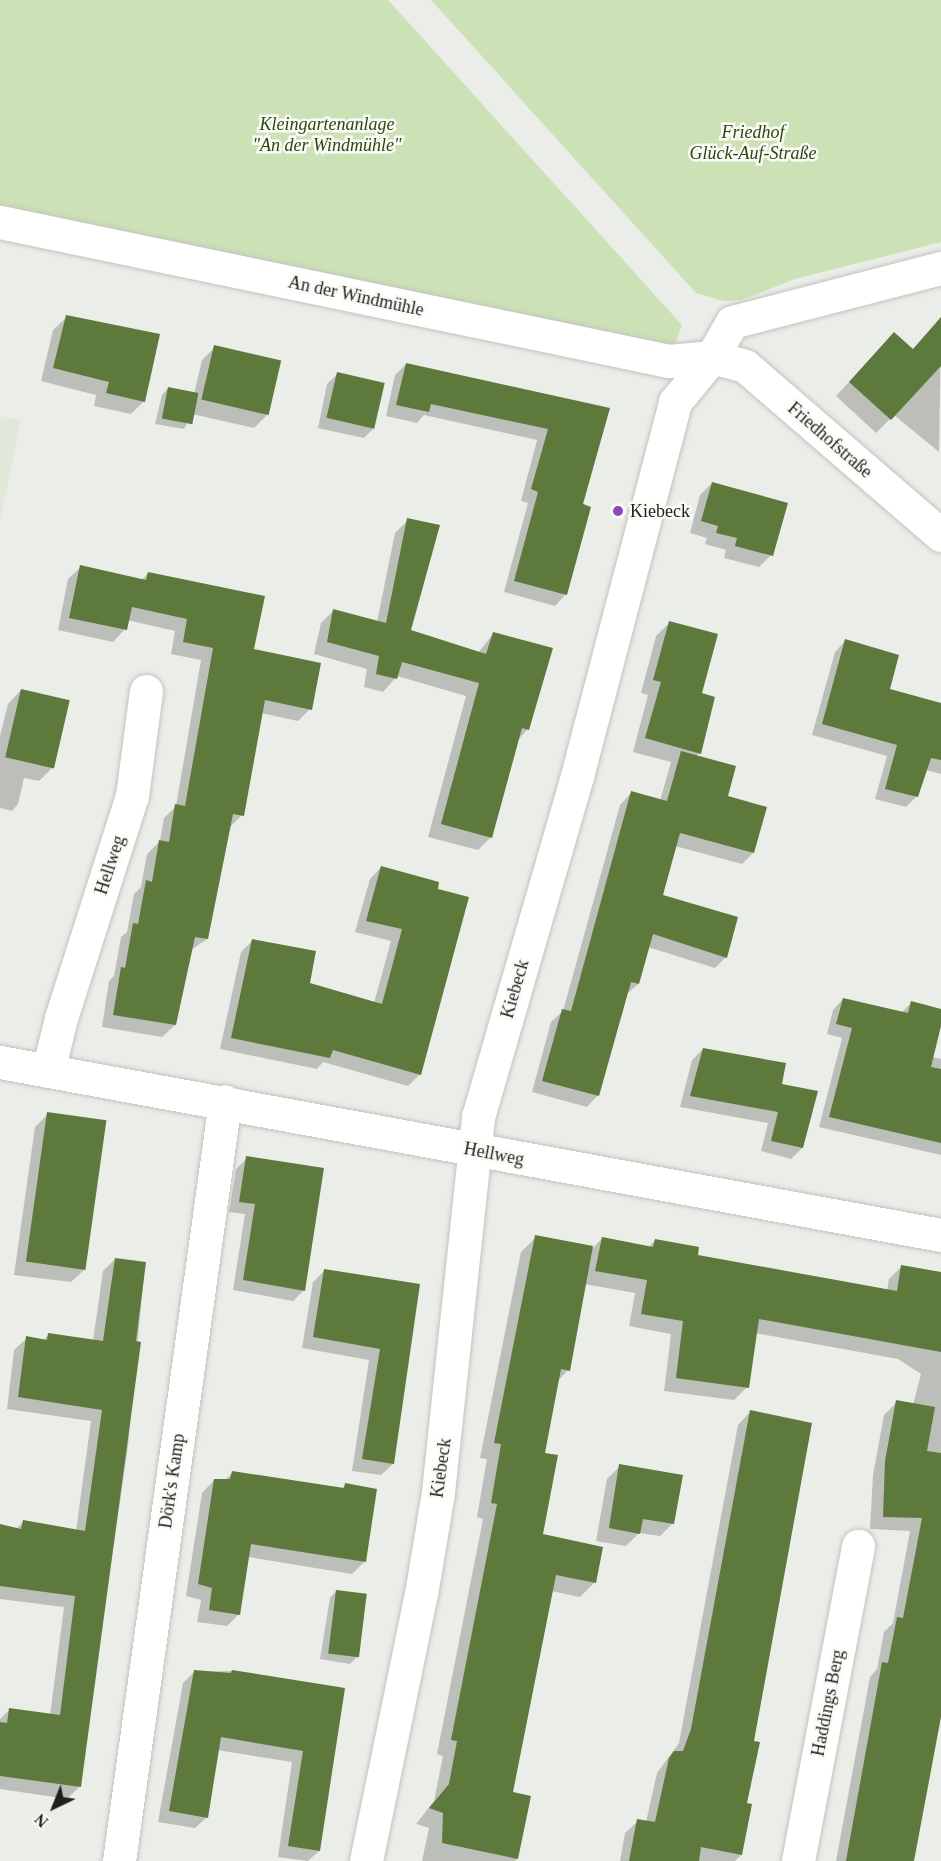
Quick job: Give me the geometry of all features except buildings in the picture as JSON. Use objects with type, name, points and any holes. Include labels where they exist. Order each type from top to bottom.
[{"type":"street","name":"An der Windmühle","points":[[0,222],[669,361],[712,357]]},
{"type":"street","name":"Kiebeck","points":[[366,1861],[422,1594],[438,1492],[478,1117],[577,776],[675,402],[712,357],[732,322],[941,268]]},
{"type":"street","name":"Friedhofstraße","points":[[712,357],[745,366],[941,535]]},
{"type":"street","name":"Hellweg","points":[[48,1071],[61,1018],[132,796],[146,691]]},
{"type":"street","name":"Hellweg","points":[[0,1062],[225,1101],[474,1150],[941,1235]]},
{"type":"street","name":"Dörk's Kamp","points":[[119,1861],[225,1101]]},
{"type":"street","name":"Haddings Berg","points":[[798,1861],[858,1546]]},
{"type":"shaded area","points":[[0,416],[21,420],[0,522]]},
{"type":"green space","name":"Kleingartenanlage \"An der Windmühle\"","points":[[0,0],[388,0],[682,325],[674,347],[0,205]]},
{"type":"green space","name":"Friedhof Glück-Auf-Straße","points":[[431,0],[941,0],[941,242],[795,279],[742,300],[723,301],[696,293]]},
{"type":"place","name":"Kiebeck","points":[[618,511]]}]
